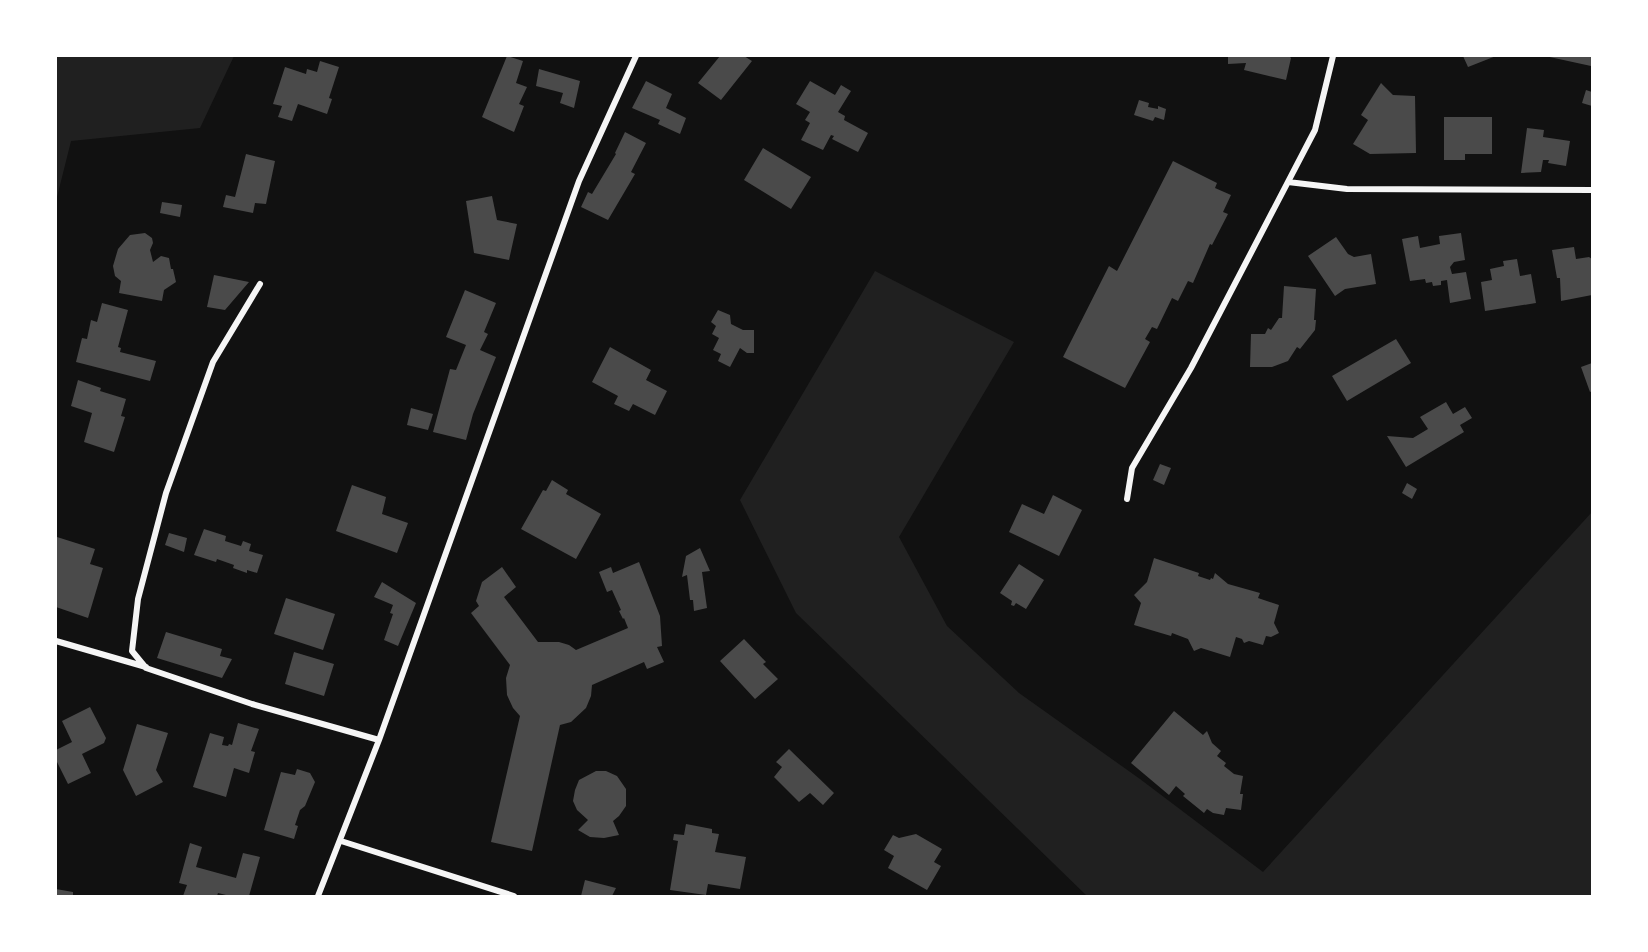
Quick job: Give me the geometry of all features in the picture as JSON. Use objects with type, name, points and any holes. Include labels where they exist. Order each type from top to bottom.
[{"type":"street","points":[[318,897],[379,740],[579,182],[636,56]]},
{"type":"street","points":[[1127,499],[1132,468],[1191,368],[1315,130],[1333,56]]},
{"type":"street","points":[[1288,182],[1347,189],[1593,190]]},
{"type":"street","points":[[146,668],[132,651],[138,599],[166,493],[213,362],[260,285]]},
{"type":"street","points":[[56,641],[146,668],[252,704],[379,740]]},
{"type":"street","points":[[340,841],[514,897]]},
{"type":"shaded area","points":[[56,56],[234,56],[200,128],[71,141],[56,201]]},
{"type":"shaded area","points":[[875,271],[1014,342],[899,537],[947,626],[1019,693],[1140,779],[1263,872],[1592,512],[1592,896],[1087,896],[796,613],[740,500]]},
{"type":"building","points":[[507,56],[523,61],[516,83],[527,87],[519,104],[524,106],[514,132],[482,117]]},
{"type":"building","points":[[720,56],[744,56],[752,61],[721,100],[698,83]]},
{"type":"building","points":[[1228,56],[1289,56],[1291,58],[1286,80],[1244,70],[1246,63],[1228,64]]},
{"type":"building","points":[[1463,56],[1496,56],[1468,67]]},
{"type":"building","points":[[1545,56],[1592,56],[1592,61],[1591,66]]},
{"type":"building","points":[[320,61],[339,67],[329,98],[332,99],[327,114],[298,104],[292,121],[278,117],[282,106],[273,104],[285,67],[306,74],[307,69],[317,72]]},
{"type":"building","points":[[539,69],[580,81],[574,108],[560,103],[563,93],[536,86]]},
{"type":"building","points":[[646,81],[672,94],[666,108],[686,118],[680,134],[658,124],[660,120],[632,108]]},
{"type":"building","points":[[810,81],[835,95],[841,85],[851,91],[838,112],[845,116],[844,120],[868,133],[858,152],[832,139],[834,136],[831,135],[823,150],[801,140],[810,123],[805,120],[810,112],[796,104]]},
{"type":"building","points":[[1381,83],[1393,95],[1415,96],[1416,153],[1370,154],[1353,144],[1368,120],[1361,115]]},
{"type":"building","points":[[1586,90],[1592,92],[1592,106],[1582,103]]},
{"type":"building","points":[[1139,100],[1149,103],[1148,107],[1158,109],[1158,106],[1166,109],[1164,120],[1155,117],[1153,121],[1134,115]]},
{"type":"building","points":[[1444,117],[1492,117],[1492,154],[1465,154],[1465,160],[1444,160]]},
{"type":"building","points":[[1527,128],[1544,130],[1543,137],[1570,141],[1566,166],[1543,160],[1541,172],[1521,173]]},
{"type":"building","points":[[625,132],[646,143],[631,172],[635,174],[608,220],[581,207],[588,192],[592,194],[616,154]]},
{"type":"building","points":[[763,148],[811,177],[791,209],[744,180]]},
{"type":"building","points":[[246,154],[275,161],[266,204],[255,203],[253,213],[223,207],[226,195],[235,197]]},
{"type":"building","points":[[1173,161],[1217,183],[1215,188],[1231,195],[1223,212],[1228,214],[1212,245],[1210,244],[1193,283],[1188,281],[1178,301],[1172,298],[1157,329],[1152,327],[1145,339],[1150,342],[1125,388],[1063,357],[1109,266],[1117,271]]},
{"type":"building","points":[[492,196],[497,220],[517,224],[509,260],[474,253],[466,201]]},
{"type":"building","points":[[162,202],[182,205],[180,217],[160,213]]},
{"type":"building","points":[[145,233],[152,238],[153,243],[150,250],[153,262],[161,256],[169,258],[171,269],[173,269],[176,282],[164,290],[162,301],[119,293],[121,281],[115,276],[113,266],[118,249],[130,235]]},
{"type":"building","points":[[1461,233],[1465,260],[1454,262],[1450,267],[1452,274],[1466,272],[1471,299],[1450,303],[1447,280],[1441,281],[1441,285],[1433,286],[1432,282],[1426,283],[1425,279],[1410,281],[1402,239],[1418,236],[1420,248],[1440,244],[1439,236]]},
{"type":"building","points":[[1336,237],[1348,254],[1354,257],[1371,254],[1376,284],[1345,289],[1335,296],[1308,256]]},
{"type":"building","points":[[1574,247],[1576,259],[1589,257],[1592,259],[1592,295],[1561,301],[1560,278],[1557,278],[1552,250]]},
{"type":"building","points":[[1517,259],[1520,276],[1531,274],[1536,303],[1485,311],[1481,282],[1492,280],[1490,269],[1504,266],[1503,261]]},
{"type":"building","points":[[214,275],[249,282],[225,310],[207,307]]},
{"type":"building","points":[[1284,286],[1316,289],[1315,330],[1300,349],[1297,347],[1288,361],[1272,367],[1250,367],[1251,334],[1265,334],[1268,328],[1271,330],[1279,318],[1282,318]]},
{"type":"building","points":[[465,290],[496,303],[484,332],[488,334],[480,350],[496,357],[473,414],[466,440],[433,432],[450,369],[456,370],[466,345],[446,337]]},
{"type":"building","points":[[102,303],[128,310],[118,347],[121,348],[120,352],[156,361],[150,381],[76,362],[82,338],[87,339],[91,320],[97,322]]},
{"type":"building","points":[[718,310],[730,315],[731,324],[743,330],[754,330],[754,353],[747,353],[740,348],[730,367],[718,361],[721,354],[713,350],[719,338],[712,334],[716,326],[711,322]]},
{"type":"building","points":[[1396,339],[1411,363],[1347,401],[1332,376]]},
{"type":"building","points":[[610,347],[651,370],[646,380],[667,391],[655,415],[633,404],[629,411],[614,404],[618,396],[592,382]]},
{"type":"building","points":[[1592,363],[1592,391],[1590,392],[1581,367]]},
{"type":"building","points":[[78,380],[101,388],[100,391],[126,399],[121,416],[125,417],[114,452],[84,442],[92,413],[71,406]]},
{"type":"building","points":[[1446,402],[1453,414],[1465,407],[1472,418],[1460,425],[1464,432],[1406,467],[1387,436],[1413,438],[1428,429],[1420,417]]},
{"type":"building","points":[[411,408],[433,414],[428,430],[407,425]]},
{"type":"building","points":[[1160,464],[1171,468],[1164,485],[1153,480]]},
{"type":"building","points":[[552,480],[568,490],[566,494],[601,514],[576,559],[521,529],[543,490],[546,491]]},
{"type":"building","points":[[1407,483],[1417,489],[1412,499],[1402,493]]},
{"type":"building","points":[[352,485],[386,497],[382,514],[408,523],[397,553],[336,531]]},
{"type":"building","points":[[1053,495],[1082,510],[1059,556],[1009,532],[1022,504],[1044,514]]},
{"type":"building","points":[[204,529],[226,536],[225,541],[241,546],[243,541],[251,544],[249,551],[263,555],[257,573],[247,570],[247,573],[217,559],[216,562],[194,555]]},
{"type":"building","points":[[169,533],[187,538],[184,552],[165,545]]},
{"type":"building","points":[[57,537],[95,549],[90,564],[103,568],[88,618],[56,607]]},
{"type":"building","points":[[700,548],[710,571],[702,572],[707,608],[694,611],[693,600],[690,600],[687,575],[682,577],[686,556]]},
{"type":"building","points":[[1154,558],[1199,573],[1198,576],[1210,580],[1213,579],[1215,573],[1228,584],[1260,593],[1258,598],[1279,605],[1274,623],[1279,633],[1271,637],[1266,636],[1263,645],[1249,641],[1244,643],[1242,639],[1236,637],[1230,657],[1201,648],[1194,651],[1188,639],[1134,625],[1141,603],[1134,595],[1147,582]]},
{"type":"building","points":[[639,562],[660,616],[662,646],[657,647],[664,662],[647,669],[644,662],[592,685],[591,696],[586,708],[571,722],[560,725],[532,851],[491,842],[520,716],[507,695],[506,678],[510,665],[471,613],[479,606],[476,601],[482,582],[502,567],[516,587],[504,597],[538,642],[559,642],[576,650],[628,628],[612,590],[607,592],[599,572],[611,567],[613,573]]},
{"type":"building","points":[[1019,564],[1044,580],[1026,609],[1016,603],[1014,606],[1011,605],[1012,601],[1000,593]]},
{"type":"building","points":[[382,582],[416,603],[398,646],[384,640],[393,614],[390,613],[393,605],[374,597]]},
{"type":"building","points":[[286,598],[335,614],[323,650],[274,634]]},
{"type":"building","points":[[166,632],[222,649],[220,656],[232,659],[222,678],[157,658]]},
{"type":"building","points":[[744,639],[766,662],[763,664],[778,679],[755,699],[720,661]]},
{"type":"building","points":[[294,652],[334,664],[324,696],[285,684]]},
{"type":"building","points":[[90,707],[106,738],[104,743],[82,754],[91,773],[68,784],[56,760],[56,750],[72,742],[62,721]]},
{"type":"building","points":[[1174,711],[1203,735],[1207,731],[1212,743],[1221,751],[1217,756],[1226,763],[1224,766],[1234,774],[1243,776],[1240,794],[1243,794],[1241,810],[1226,808],[1224,815],[1207,809],[1204,813],[1183,796],[1185,794],[1176,786],[1169,795],[1131,763]]},
{"type":"building","points":[[238,723],[259,729],[251,751],[255,752],[249,773],[234,768],[226,797],[193,787],[210,733],[224,737],[222,745],[232,745]]},
{"type":"building","points":[[137,724],[168,733],[156,770],[163,782],[136,796],[123,770]]},
{"type":"building","points":[[789,749],[834,793],[823,805],[810,793],[799,802],[774,777],[782,767],[776,762]]},
{"type":"building","points":[[297,769],[310,773],[315,782],[305,806],[300,810],[295,825],[298,826],[294,839],[264,830],[281,772],[295,775]]},
{"type":"building","points":[[596,771],[606,771],[617,776],[626,789],[626,806],[613,821],[619,835],[604,838],[590,837],[578,830],[588,820],[577,810],[573,801],[575,790],[579,780]]},
{"type":"building","points":[[686,824],[712,829],[712,833],[719,834],[715,852],[746,857],[740,889],[708,884],[706,895],[670,890],[678,841],[673,840],[674,834],[684,835]]},
{"type":"building","points":[[916,834],[942,849],[934,862],[941,866],[927,890],[888,868],[894,856],[884,850],[893,835],[899,838]]},
{"type":"building","points":[[190,843],[202,847],[196,867],[236,878],[243,853],[260,857],[249,896],[230,896],[218,893],[217,896],[183,896],[187,885],[179,883]]},
{"type":"building","points":[[585,880],[616,888],[612,896],[581,896]]},
{"type":"building","points":[[56,889],[73,892],[73,896],[56,896]]}]
